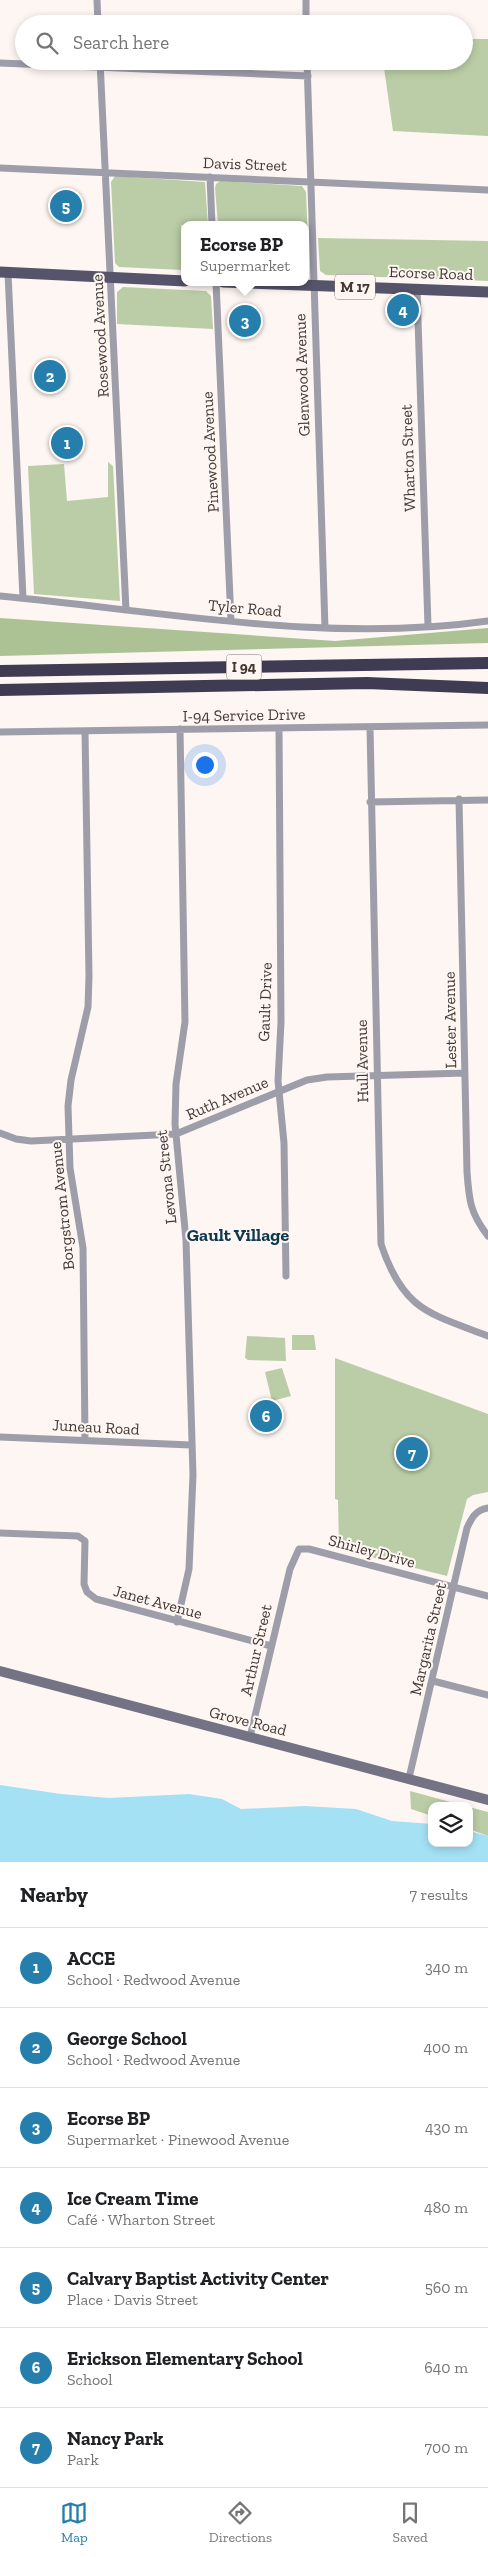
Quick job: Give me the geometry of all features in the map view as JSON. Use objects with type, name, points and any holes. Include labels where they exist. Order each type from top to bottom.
[{"type":"highway","name":"I 94","points":[[0,671],[488,663]]},
{"type":"highway","name":"I 94","points":[[0,690],[367,683],[488,688]]},
{"type":"main road","points":[[4,273],[181,281]]},
{"type":"main road","name":"Ecorse Road","points":[[309,285],[488,292]]},
{"type":"main road","name":"Grove Road","points":[[0,1671],[488,1800]]},
{"type":"street","points":[[97,0],[98,15]]},
{"type":"street","points":[[306,0],[306,15]]},
{"type":"street","points":[[0,63],[15,63]]},
{"type":"street","name":"Rosewood Avenue","points":[[100,70],[126,610]]},
{"type":"street","points":[[204,70],[308,76]]},
{"type":"street","name":"Glenwood Avenue","points":[[308,70],[325,628]]},
{"type":"street","name":"Davis Street","points":[[0,168],[488,190]]},
{"type":"street","points":[[210,177],[212,221]]},
{"type":"street","points":[[4,273],[23,598]]},
{"type":"street","name":"Pinewood Avenue","points":[[216,286],[231,621]]},
{"type":"street","name":"Wharton Street","points":[[417,289],[428,626]]},
{"type":"street","name":"Tyler Road","points":[[0,596],[231,621],[325,628],[428,626],[488,621]]},
{"type":"street","name":"I-94 Service Drive","points":[[0,732],[488,725]]},
{"type":"street","name":"Hull Avenue","points":[[370,727],[370,802],[381,1244],[390,1271],[403,1290],[417,1304],[435,1316],[488,1336]]},
{"type":"street","name":"Gault Drive","points":[[278,728],[281,953],[278,1091],[284,1151],[286,1276]]},
{"type":"street","name":"Levona Street","points":[[177,1622],[188,1570],[193,1500],[186,1240],[176,1134],[176,1084],[185,1022],[180,729]]},
{"type":"street","name":"Borgstrom Avenue","points":[[85,731],[89,992],[88,1007],[71,1080],[68,1139],[70,1168],[83,1248],[85,1440]]},
{"type":"street","name":"Lester Avenue","points":[[459,800],[470,1204],[478,1223],[488,1236]]},
{"type":"street","points":[[370,802],[488,800]]},
{"type":"street","name":"Ruth Avenue","points":[[0,1133],[16,1139],[31,1140],[176,1134],[307,1080],[327,1077],[465,1073]]},
{"type":"street","name":"Juneau Road","points":[[0,1437],[191,1445]]},
{"type":"street","name":"Margarita Street","points":[[409,1778],[467,1528],[471,1518],[480,1510],[488,1508]]},
{"type":"street","name":"Janet Avenue","points":[[0,1533],[78,1536],[85,1541],[84,1584],[87,1592],[112,1605],[271,1646]]},
{"type":"street","name":"Shirley Drive","points":[[290,1569],[299,1549],[309,1549],[488,1596]]},
{"type":"street","name":"Arthur Street","points":[[250,1737],[290,1569]]},
{"type":"street","points":[[433,1681],[488,1695]]},
{"type":"green space","points":[[473,39],[488,39],[488,136],[393,131],[384,70],[473,70]]},
{"type":"green space","points":[[115,176],[205,182],[208,221],[181,221],[181,270],[119,267],[115,263],[111,182]]},
{"type":"green space","points":[[220,181],[302,186],[306,192],[307,221],[218,221],[216,184]]},
{"type":"green space","points":[[318,238],[488,241],[488,281],[326,275],[320,271]]},
{"type":"green space","points":[[123,287],[206,291],[211,296],[213,329],[117,324],[117,292]]},
{"type":"green space","points":[[108,462],[113,466],[120,601],[34,594],[28,466],[64,464],[67,501],[108,497]]},
{"type":"green space","points":[[0,618],[335,641],[488,628],[488,643],[0,656]]},
{"type":"green space","points":[[292,1335],[314,1335],[316,1350],[292,1350]]},
{"type":"green space","points":[[247,1336],[285,1338],[286,1361],[248,1360],[245,1358]]},
{"type":"green space","points":[[335,1358],[488,1414],[488,1492],[473,1495],[467,1499],[447,1576],[339,1549],[338,1500],[335,1499]]},
{"type":"green space","points":[[282,1368],[291,1396],[272,1401],[265,1372]]},
{"type":"green space","points":[[410,1791],[450,1802],[428,1802],[428,1815],[411,1809]]},
{"type":"green space","points":[[473,1808],[488,1812],[488,1836],[473,1830]]},
{"type":"water","points":[[0,1785],[61,1794],[109,1798],[189,1794],[222,1799],[241,1809],[305,1806],[356,1809],[392,1821],[428,1824],[428,1847],[473,1847],[473,1832],[488,1836],[488,1862],[0,1862]]},
{"type":"place","name":"Calvary Baptist Activity Center","points":[[66,206]]},
{"type":"place","name":"Ice Cream Time","points":[[403,310]]},
{"type":"place","name":"Ecorse BP","points":[[245,321]]},
{"type":"place","name":"George School","points":[[50,376]]},
{"type":"place","name":"ACCE","points":[[67,443]]},
{"type":"place","name":"Erickson Elementary School","points":[[266,1416]]},
{"type":"place","name":"Nancy Park","points":[[412,1453]]},
{"type":"district","name":"Gault Village","points":[[238,1235]]}]
